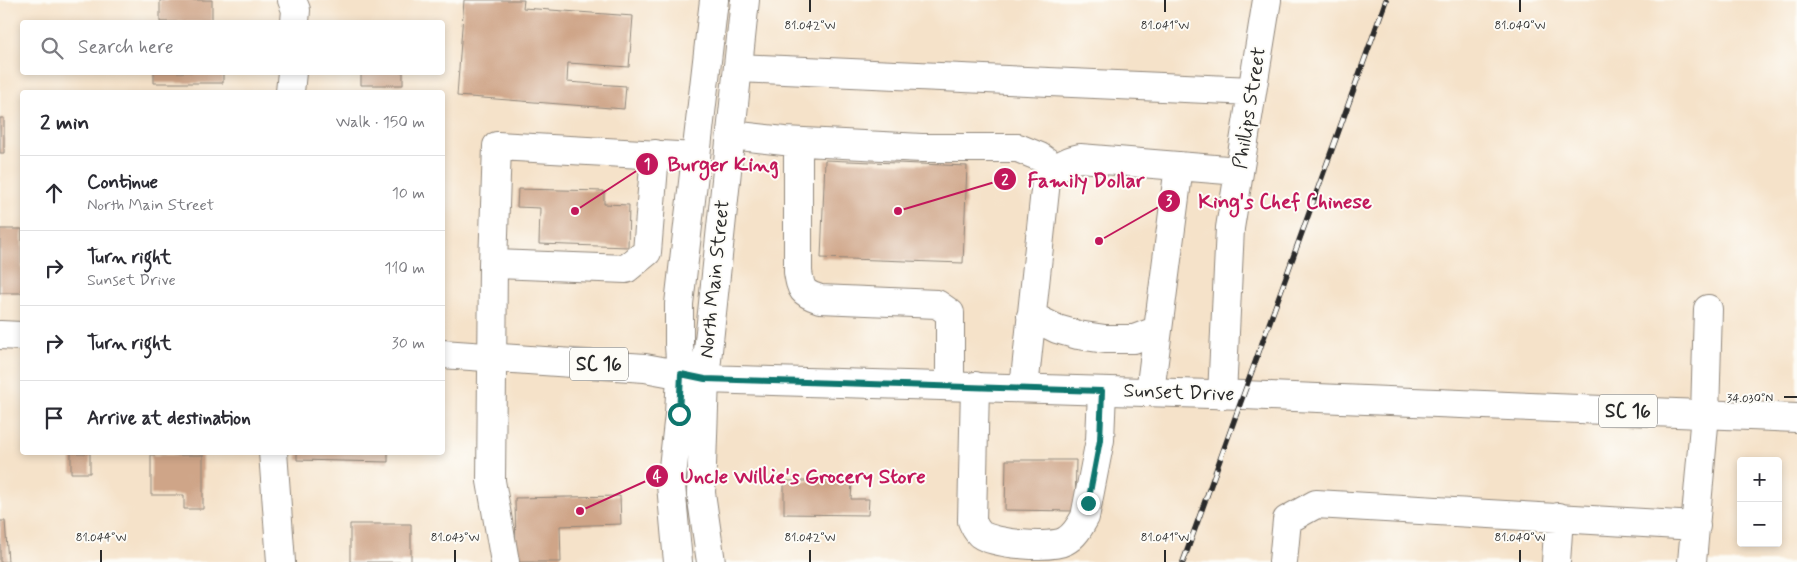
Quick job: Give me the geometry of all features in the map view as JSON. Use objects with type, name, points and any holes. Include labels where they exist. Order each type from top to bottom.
[{"type":"main road","points":[[292,0],[296,10],[295,20]]},
{"type":"main road","name":"North Main Street","points":[[693,376],[679,345],[679,304],[714,0]]},
{"type":"main road","name":"North Main Street","points":[[678,562],[670,485],[679,414],[693,376],[731,135],[745,0]]},
{"type":"main road","name":"Phillips Street","points":[[1222,395],[1230,228],[1267,0]]},
{"type":"main road","points":[[738,68],[1252,91]]},
{"type":"main road","points":[[290,90],[292,75]]},
{"type":"main road","points":[[731,135],[798,142],[922,148],[1018,148],[1040,157],[1056,168]]},
{"type":"main road","points":[[798,142],[798,272],[800,287],[806,294],[820,299],[937,304],[950,313],[963,386],[972,521],[975,529],[981,535],[1005,542],[1052,545],[1064,542],[1072,536],[1085,517],[1100,440],[1102,391]]},
{"type":"main road","points":[[505,562],[491,481],[493,264],[497,146],[696,157]]},
{"type":"main road","points":[[493,264],[626,269],[647,252],[655,154]]},
{"type":"main road","points":[[1024,388],[1046,181],[1056,168],[1069,160],[1080,158],[1239,171]]},
{"type":"main road","points":[[1150,392],[1179,166]]},
{"type":"main road","points":[[495,180],[504,194],[507,250],[610,254],[626,269]]},
{"type":"main road","points":[[1692,562],[1705,414],[1708,309]]},
{"type":"main road","points":[[1031,316],[1057,329],[1078,335],[1105,339],[1134,339],[1158,330]]},
{"type":"main road","points":[[0,335],[20,336]]},
{"type":"main road","name":"Sunset Drive","points":[[445,354],[645,368],[693,376],[1797,418]]},
{"type":"main road","points":[[693,376],[701,493],[711,562]]},
{"type":"main road","points":[[273,455],[282,562]]},
{"type":"main road","points":[[1282,562],[1286,520],[1316,504],[1696,526]]},
{"type":"main road","points":[[1556,562],[1559,517]]},
{"type":"building","points":[[160,0],[212,0],[212,20],[160,20]]},
{"type":"building","points":[[464,0],[524,0],[523,8],[633,16],[629,67],[568,63],[567,82],[626,86],[624,109],[457,96]]},
{"type":"building","points":[[154,75],[223,75],[223,83],[154,83]]},
{"type":"building","points":[[361,75],[403,75],[403,85],[361,85]]},
{"type":"building","points":[[0,118],[4,118],[4,153],[0,153]]},
{"type":"building","points":[[825,160],[967,166],[963,263],[821,258]]},
{"type":"building","points":[[518,189],[604,191],[604,204],[629,205],[628,247],[539,244],[540,208],[517,207]]},
{"type":"building","points":[[0,229],[20,229],[20,293],[0,293]]},
{"type":"building","points":[[71,455],[90,455],[90,473],[71,473]]},
{"type":"building","points":[[151,455],[203,455],[203,509],[184,509],[184,495],[151,495]]},
{"type":"building","points":[[297,455],[388,455],[388,462],[297,460]]},
{"type":"building","points":[[1006,460],[1076,460],[1075,511],[1005,510]]},
{"type":"building","points":[[784,481],[852,481],[851,499],[869,499],[868,515],[784,514]]},
{"type":"building","points":[[620,496],[621,524],[560,526],[561,562],[516,562],[515,498]]},
{"type":"building","points":[[0,521],[5,521],[8,562],[0,562]]},
{"type":"building","points":[[350,524],[411,524],[411,562],[350,562]]},
{"type":"railway","points":[[1183,562],[1386,0]]},
{"type":"place","name":"Burger King","points":[[575,211]]},
{"type":"place","name":"Family Dollar","points":[[898,211]]},
{"type":"place","name":"King's Chef Chinese","points":[[1099,241]]},
{"type":"place","name":"Uncle Willie's Grocery Store","points":[[580,511]]},
{"type":"route","points":[[679,414],[681,374],[705,379],[1102,391],[1100,440],[1088,503]]}]
